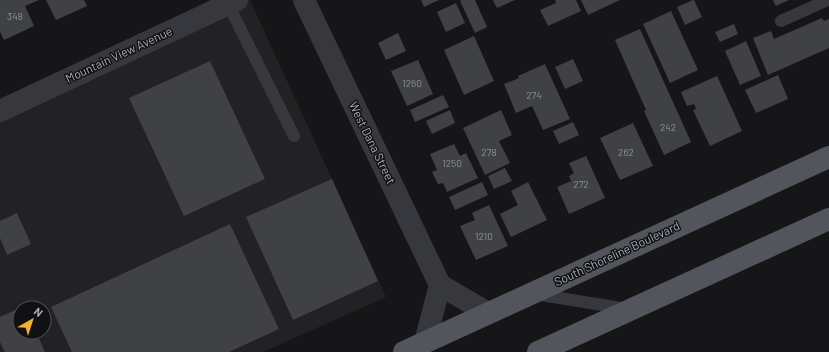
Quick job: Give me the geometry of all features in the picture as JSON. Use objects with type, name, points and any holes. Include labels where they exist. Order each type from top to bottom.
[{"type":"main road","name":"South Shoreline Boulevard","points":[[404,352],[829,157]]},
{"type":"main road","points":[[538,352],[829,219]]},
{"type":"street","name":"West Dana Street","points":[[304,0],[440,285]]},
{"type":"street","name":"Mountain View Avenue","points":[[0,111],[233,2]]},
{"type":"street","points":[[425,342],[440,285],[488,313]]},
{"type":"lane","points":[[781,21],[828,0]]},
{"type":"lane","points":[[233,2],[294,136]]},
{"type":"lane","points":[[531,294],[630,309]]},
{"type":"shaded area","points":[[250,0],[386,297],[263,352],[0,352],[0,114]]},
{"type":"building","points":[[0,0],[39,0],[25,6],[34,26],[4,40],[0,32]]},
{"type":"building","points":[[46,0],[84,0],[87,6],[56,20]]},
{"type":"building","points":[[421,0],[439,0],[424,7]]},
{"type":"building","points":[[475,0],[487,27],[475,33],[460,1]]},
{"type":"building","points":[[493,0],[515,0],[497,8]]},
{"type":"building","points":[[555,0],[576,0],[581,11],[548,26],[540,10],[556,3]]},
{"type":"building","points":[[581,0],[620,0],[588,15]]},
{"type":"building","points":[[693,0],[702,17],[685,25],[677,7]]},
{"type":"building","points":[[773,0],[789,0],[776,6]]},
{"type":"building","points":[[456,3],[465,23],[446,32],[437,12]]},
{"type":"building","points":[[671,11],[698,70],[670,83],[643,24]]},
{"type":"building","points":[[822,18],[824,21],[829,19],[829,48],[768,75],[753,38],[771,31],[774,39]]},
{"type":"building","points":[[734,24],[738,34],[720,42],[715,32]]},
{"type":"building","points":[[640,29],[691,142],[664,155],[615,40]]},
{"type":"building","points":[[398,33],[406,51],[386,60],[378,43]]},
{"type":"building","points":[[474,36],[494,81],[464,95],[444,50]]},
{"type":"building","points":[[746,41],[761,76],[740,85],[725,51]]},
{"type":"building","points":[[573,59],[583,81],[565,89],[555,67]]},
{"type":"building","points":[[418,60],[433,94],[407,106],[391,71]]},
{"type":"building","points":[[210,61],[265,179],[184,216],[129,98]]},
{"type":"building","points":[[545,64],[570,119],[543,130],[532,106],[516,113],[504,84]]},
{"type":"building","points":[[778,75],[788,99],[756,113],[745,90]]},
{"type":"building","points":[[717,76],[742,131],[710,146],[693,110],[696,109],[694,104],[687,106],[681,92]]},
{"type":"building","points":[[443,95],[449,107],[415,122],[410,110]]},
{"type":"building","points":[[450,110],[455,123],[432,134],[426,121]]},
{"type":"building","points":[[501,110],[512,135],[499,141],[510,163],[485,175],[463,128]]},
{"type":"building","points":[[573,122],[579,135],[559,144],[553,131]]},
{"type":"building","points":[[633,123],[653,166],[620,180],[600,138]]},
{"type":"building","points":[[454,144],[460,156],[466,153],[478,178],[447,192],[443,183],[438,184],[432,172],[437,170],[430,154]]},
{"type":"building","points":[[586,156],[605,198],[569,214],[557,187],[571,181],[569,176],[574,173],[569,163]]},
{"type":"building","points":[[505,168],[512,181],[494,189],[488,176]]},
{"type":"building","points":[[332,179],[378,281],[293,320],[246,217]]},
{"type":"building","points":[[482,182],[488,195],[455,210],[449,197]]},
{"type":"building","points":[[528,182],[547,220],[511,237],[500,214],[518,205],[511,191]]},
{"type":"building","points":[[489,205],[508,246],[476,260],[460,226],[475,220],[472,213]]},
{"type":"building","points":[[17,213],[31,244],[7,255],[0,238],[0,221]]},
{"type":"building","points":[[230,224],[279,329],[229,352],[72,352],[52,307]]},
{"type":"building","points":[[12,312],[12,340],[40,340],[45,352],[5,352],[0,342],[0,317]]}]
